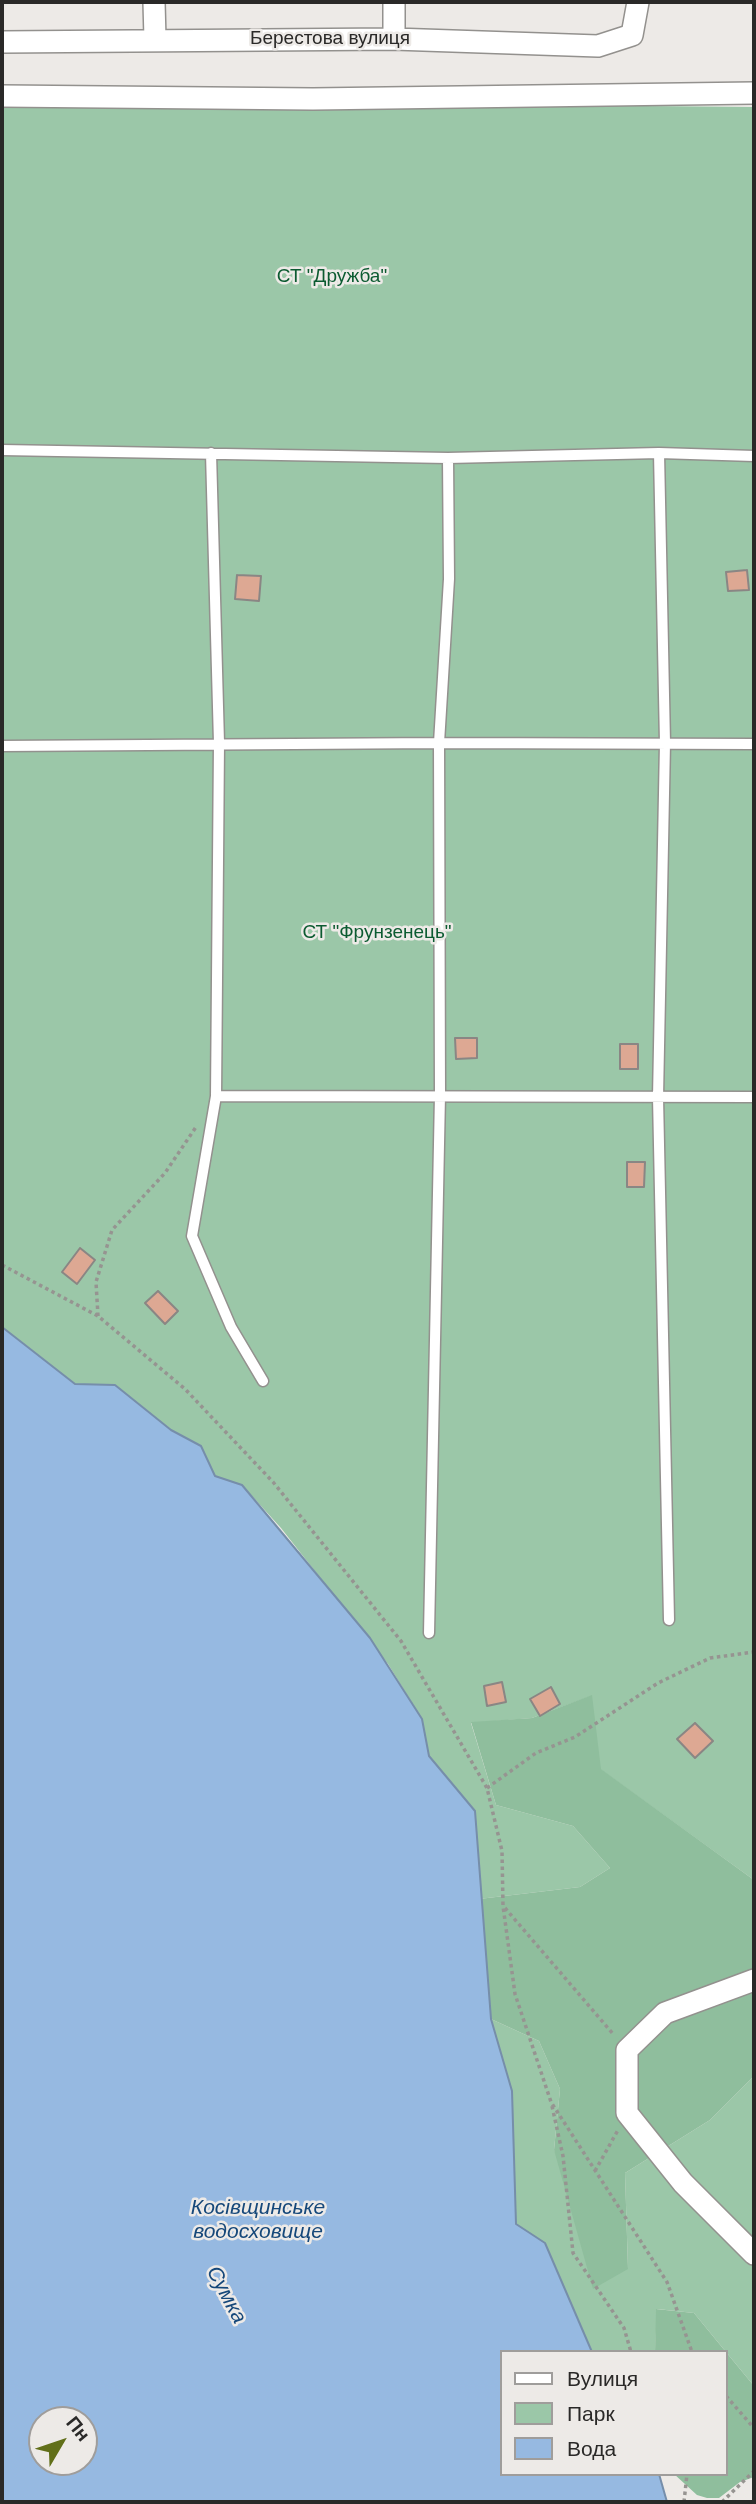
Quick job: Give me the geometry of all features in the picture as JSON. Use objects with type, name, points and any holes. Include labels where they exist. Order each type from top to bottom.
[{"type":"street","points":[[154,2],[155,39]]},
{"type":"street","points":[[394,2],[394,39]]},
{"type":"street","name":"Берестова вулиця","points":[[2,42],[394,39],[598,46],[632,35],[638,7]]},
{"type":"street","points":[[2,96],[313,99],[754,93]]},
{"type":"street","points":[[754,1980],[665,2013],[627,2050],[627,2113],[683,2183],[754,2254]]},
{"type":"lane","points":[[2,450],[447,458],[659,453],[754,456]]},
{"type":"lane","points":[[211,453],[219,743],[216,1096],[192,1236],[230,1327],[263,1381]]},
{"type":"lane","points":[[659,453],[665,743],[658,1097],[669,1620]]},
{"type":"lane","points":[[429,1633],[440,1095],[439,743],[449,579],[447,458]]},
{"type":"lane","points":[[2,746],[219,743],[754,744]]},
{"type":"lane","points":[[216,1096],[754,1097]]},
{"type":"path","points":[[97,1316],[96,1282],[112,1230],[165,1173],[216,1096]]},
{"type":"path","points":[[2,1265],[97,1316],[185,1389],[273,1482],[401,1641],[487,1788],[502,1851],[503,1906],[515,1994],[551,2102],[563,2156],[573,2253],[624,2328],[630,2350]]},
{"type":"path","points":[[487,1788],[536,1753],[575,1737],[658,1683],[710,1658],[754,1652]]},
{"type":"path","points":[[503,1906],[627,2050]]},
{"type":"path","points":[[551,2102],[667,2282],[691,2350]]},
{"type":"path","points":[[595,2171],[627,2113]]},
{"type":"path","points":[[728,2398],[754,2428]]},
{"type":"path","points":[[722,2502],[754,2471]]},
{"type":"path","points":[[684,2502],[687,2476]]},
{"type":"green space","name":"СТ \"Фрунзенець\"","points":[[2,100],[754,107],[754,1880],[600,1769],[591,1696],[532,1718],[471,1723],[496,1805],[573,1826],[610,1868],[580,1887],[479,1899],[475,1811],[429,1756],[422,1719],[388,1664],[281,1528],[242,1485],[215,1476],[201,1446],[171,1430],[115,1385],[75,1384],[2,1327]]},
{"type":"green space","points":[[592,1695],[601,1769],[754,1880],[754,2076],[710,2120],[625,2173],[628,2269],[593,2289],[554,2150],[560,2089],[539,2041],[491,2019],[479,1899],[580,1887],[610,1868],[573,1826],[496,1805],[471,1722],[532,1718]]},
{"type":"green space","points":[[491,2019],[539,2041],[560,2089],[554,2150],[628,2269],[625,2173],[710,2120],[754,2076],[754,2386],[728,2354],[728,2350],[724,2350],[694,2313],[657,2309],[655,2350],[591,2350],[545,2243],[516,2225],[512,2163]]},
{"type":"green space","points":[[656,2309],[694,2313],[724,2350],[655,2350]]},
{"type":"green space","points":[[728,2354],[754,2386],[754,2477],[740,2482],[719,2498],[697,2495],[676,2476],[728,2476]]},
{"type":"water","name":"Косівщинське водосховище","points":[[2,1327],[75,1384],[115,1385],[171,1430],[201,1446],[215,1476],[242,1485],[370,1638],[422,1719],[429,1756],[475,1811],[491,2019],[512,2091],[516,2224],[545,2243],[591,2350],[500,2350],[500,2476],[660,2476],[667,2502],[2,2502]]},
{"type":"building","points":[[747,570],[749,590],[728,591],[726,572]]},
{"type":"building","points":[[237,575],[261,576],[259,601],[235,599]]},
{"type":"building","points":[[455,1038],[477,1038],[477,1058],[456,1059]]},
{"type":"building","points":[[620,1044],[638,1044],[638,1069],[620,1069]]},
{"type":"building","points":[[627,1162],[645,1162],[644,1187],[627,1187]]},
{"type":"building","points":[[80,1248],[95,1260],[77,1284],[62,1272]]},
{"type":"building","points":[[158,1291],[178,1311],[165,1324],[145,1303]]},
{"type":"building","points":[[502,1682],[506,1702],[487,1706],[484,1686]]},
{"type":"building","points":[[551,1687],[560,1704],[540,1716],[530,1699]]},
{"type":"building","points":[[695,1723],[713,1741],[695,1758],[677,1739]]},
{"type":"park label","name":"СТ \"Дружба\"","points":[[332,277]]},
{"type":"water label","name":"Сумка","points":[[226,2295]]}]
